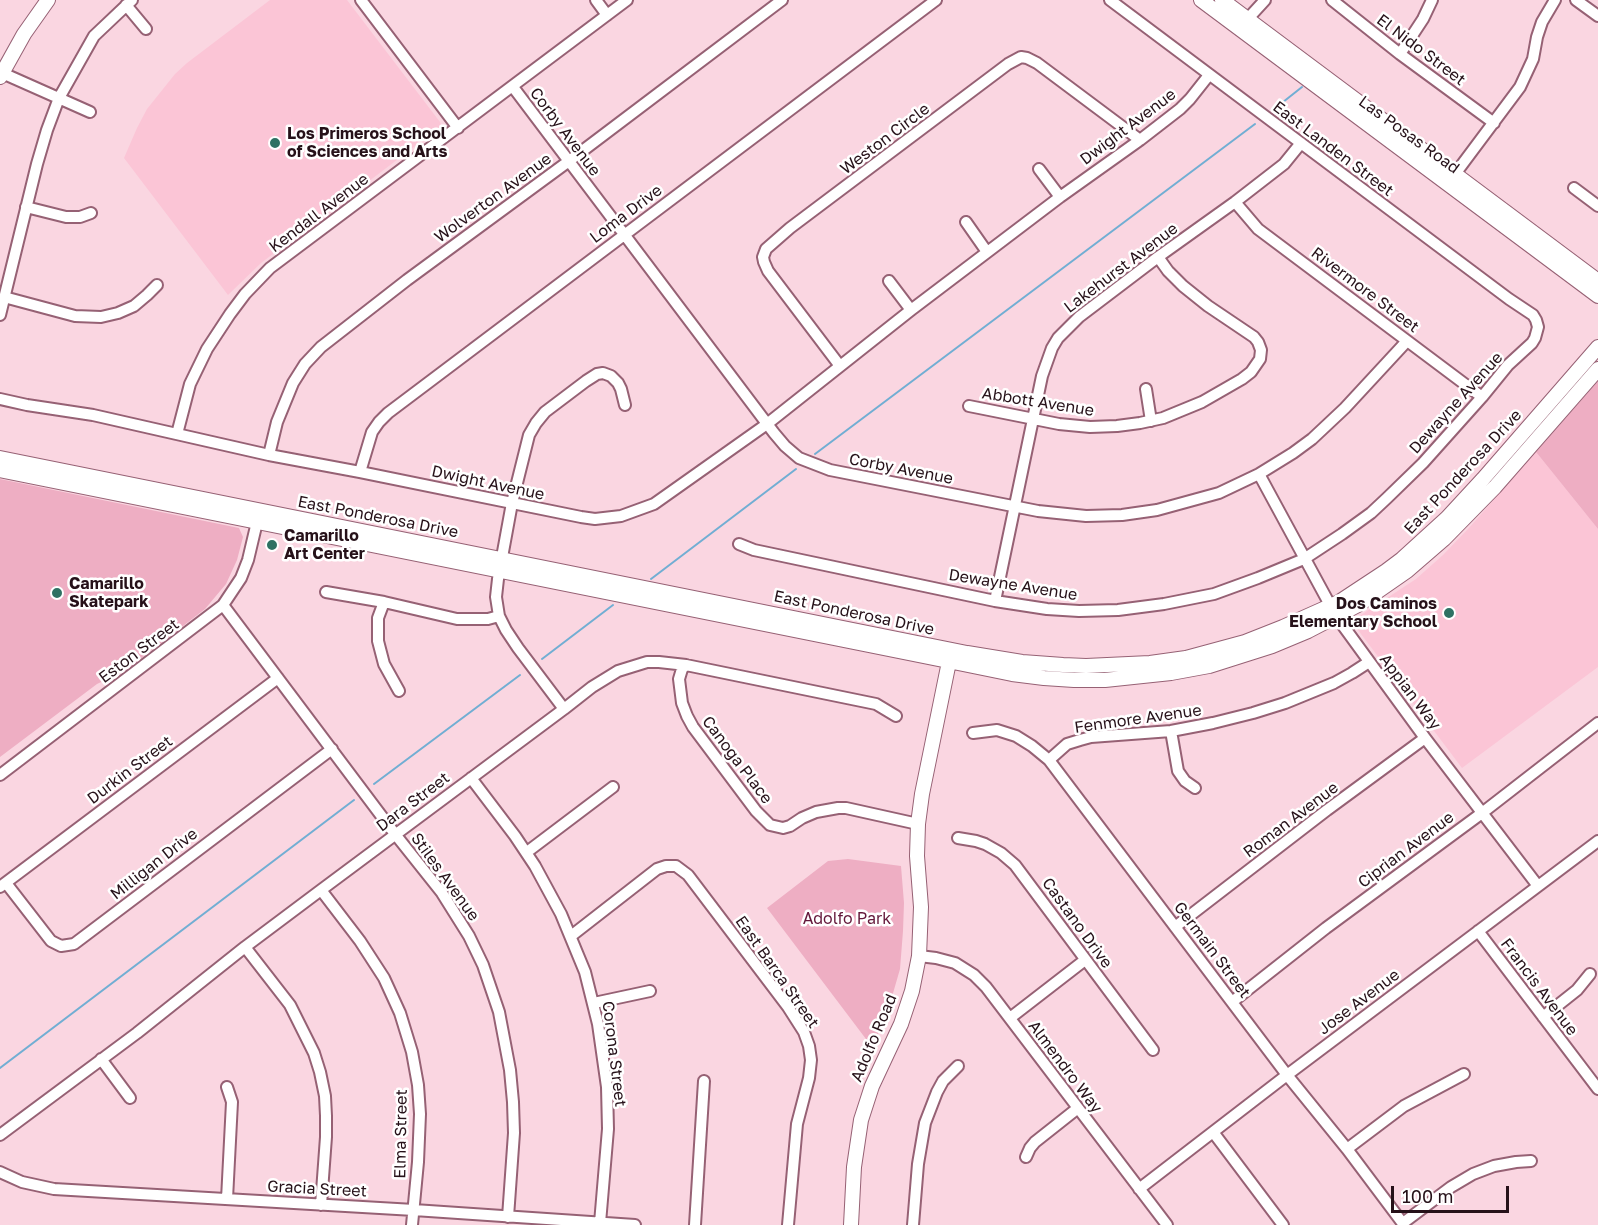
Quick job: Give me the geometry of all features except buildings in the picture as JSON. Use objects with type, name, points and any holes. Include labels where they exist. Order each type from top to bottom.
[{"type":"main road","points":[[1,74],[24,34],[48,0]]},
{"type":"main road","name":"Las Posas Road","points":[[1201,0],[1244,23],[1452,178],[1598,281]]},
{"type":"main road","name":"Las Posas Road","points":[[1222,0],[1244,23]]},
{"type":"main road","name":"Las Posas Road","points":[[1452,178],[1598,296]]},
{"type":"main road","name":"East Ponderosa Drive","points":[[1333,611],[1433,532],[1483,479],[1598,347]]},
{"type":"main road","name":"East Ponderosa Drive","points":[[0,470],[259,516],[950,656],[1086,666],[1149,663],[1186,658],[1245,642],[1283,627],[1358,605],[1407,571],[1444,539],[1495,487],[1598,369]]},
{"type":"main road","name":"East Ponderosa Drive","points":[[0,458],[259,516]]},
{"type":"main road","name":"Adolfo Road","points":[[850,1225],[854,1167],[861,1120],[872,1086],[901,1024],[912,991],[919,956],[921,907],[917,856],[918,824],[950,656]]},
{"type":"street","points":[[361,0],[458,128]]},
{"type":"street","points":[[596,0],[608,15]]},
{"type":"street","name":"Kendall Avenue","points":[[177,434],[190,384],[216,334],[251,288],[270,268],[627,0]]},
{"type":"street","name":"Wolverton Avenue","points":[[269,455],[277,423],[293,383],[305,364],[321,347],[406,280],[782,0]]},
{"type":"street","name":"Loma Drive","points":[[360,472],[372,432],[388,413],[936,0]]},
{"type":"street","name":"East Landen Street","points":[[1110,0],[1533,315],[1537,323]]},
{"type":"street","points":[[1244,23],[1265,0]]},
{"type":"street","name":"El Nido Street","points":[[1332,0],[1400,54],[1494,123]]},
{"type":"street","points":[[1400,54],[1423,19],[1432,0]]},
{"type":"street","points":[[1452,178],[1525,78],[1533,59],[1542,22],[1555,0]]},
{"type":"street","points":[[1576,0],[1598,16]]},
{"type":"street","points":[[0,315],[42,147],[59,98],[94,36],[129,2],[146,29]]},
{"type":"street","name":"Weston Circle","points":[[840,366],[768,271],[764,262],[763,256],[766,249],[790,228],[1008,64],[1021,57],[1037,63],[1140,140]]},
{"type":"street","points":[[1,74],[90,112]]},
{"type":"street","name":"Dwight Avenue","points":[[0,399],[93,415],[269,455],[581,517],[609,518],[634,513],[654,504],[767,424],[987,252],[1140,140],[1185,104],[1209,75]]},
{"type":"street","name":"Corby Avenue","points":[[513,87],[785,446],[799,458],[830,470],[1015,508],[1086,516],[1157,510],[1210,496],[1259,474],[1293,453],[1334,419],[1407,341]]},
{"type":"street","name":"Lakehurst Avenue","points":[[995,601],[1033,418],[1047,360],[1058,338],[1079,317],[1284,164],[1300,143]]},
{"type":"street","points":[[1039,170],[1060,197]]},
{"type":"street","points":[[1574,188],[1598,206]]},
{"type":"street","name":"Rivermore Street","points":[[1235,202],[1258,229],[1482,397]]},
{"type":"street","points":[[26,207],[72,217],[91,213]]},
{"type":"street","points":[[966,222],[987,252]]},
{"type":"street","name":"Abbott Avenue","points":[[969,406],[1059,424],[1090,427],[1117,426],[1151,421],[1186,409],[1221,392],[1251,372],[1261,356],[1260,347],[1254,337],[1183,286],[1158,257]]},
{"type":"street","points":[[888,281],[911,310]]},
{"type":"street","points":[[4,297],[75,316],[101,317],[134,306],[157,285]]},
{"type":"street","name":"Dewayne Avenue","points":[[739,543],[754,550],[995,601],[1047,609],[1118,610],[1214,594],[1304,559],[1357,524],[1423,463],[1508,365],[1532,343],[1537,333],[1537,323]]},
{"type":"street","points":[[564,709],[518,648],[499,616],[496,597],[512,503],[529,435],[545,412],[586,381],[603,373],[611,376],[618,383],[625,405]]},
{"type":"street","points":[[1146,389],[1151,421]]},
{"type":"street","name":"Appian Way","points":[[1259,474],[1333,611],[1425,738],[1538,886]]},
{"type":"street","name":"Eston Street","points":[[0,775],[223,605],[241,578],[259,516]]},
{"type":"street","points":[[326,592],[384,602],[457,619],[488,619],[499,616]]},
{"type":"street","points":[[384,602],[378,618],[378,641],[384,664],[399,692]]},
{"type":"street","name":"Stiles Avenue","points":[[223,605],[442,893],[463,926],[483,965],[506,1041],[513,1102],[514,1133],[508,1217]]},
{"type":"street","name":"Dara Street","points":[[0,1135],[395,834],[603,679],[618,671],[647,662],[686,665],[876,704],[896,716]]},
{"type":"street","name":"Fenmore Avenue","points":[[1049,760],[1067,744],[1091,737],[1171,731],[1233,718],[1285,703],[1334,683],[1369,662]]},
{"type":"street","name":"Canoga Place","points":[[686,665],[679,679],[682,703],[687,716],[756,811],[770,825],[783,828],[816,812],[838,808],[918,824]]},
{"type":"street","name":"Durkin Street","points":[[3,885],[278,678]]},
{"type":"street","name":"Ciprian Avenue","points":[[1232,1002],[1326,928],[1482,813],[1598,723]]},
{"type":"street","name":"Germain Street","points":[[973,733],[996,729],[1016,736],[1049,760],[1287,1075],[1347,1149],[1403,1224]]},
{"type":"street","points":[[1171,731],[1178,771],[1185,781],[1195,788]]},
{"type":"street","name":"Roman Avenue","points":[[1175,927],[1425,738]]},
{"type":"street","name":"Milligan Drive","points":[[3,885],[51,941],[61,946],[74,944],[332,749]]},
{"type":"street","name":"Corona Street","points":[[471,778],[527,852],[553,897],[583,966],[594,1003],[604,1065],[607,1108],[606,1159],[600,1223]]},
{"type":"street","points":[[527,852],[613,787]]},
{"type":"street","name":"Castano Drive","points":[[958,838],[985,844],[1009,858],[1022,872],[1153,1050]]},
{"type":"street","name":"Jose Avenue","points":[[1139,1189],[1598,841]]},
{"type":"street","name":"East Barca Street","points":[[571,936],[657,869],[669,865],[683,870],[688,875],[788,1006],[801,1025],[811,1053],[811,1067],[797,1124],[788,1225]]},
{"type":"street","name":"Elma Street","points":[[321,890],[376,964],[393,996],[405,1028],[415,1068],[420,1106],[420,1141],[412,1225]]},
{"type":"street","name":"Francis Avenue","points":[[1478,931],[1598,1089]]},
{"type":"street","points":[[245,947],[290,1005],[311,1045],[320,1072],[326,1116],[321,1205]]},
{"type":"street","name":"Almendro Way","points":[[919,956],[947,960],[968,970],[986,987],[1167,1225]]},
{"type":"street","points":[[1010,1018],[1085,960]]},
{"type":"street","points":[[1543,1017],[1577,990],[1590,974]]},
{"type":"street","points":[[594,1003],[650,991]]},
{"type":"street","points":[[101,1059],[130,1098]]},
{"type":"street","points":[[913,1225],[924,1124],[943,1081],[958,1066]]},
{"type":"street","points":[[1347,1149],[1404,1106],[1464,1074]]},
{"type":"street","points":[[695,1225],[704,1081]]},
{"type":"street","points":[[227,1087],[232,1102],[227,1199]]},
{"type":"street","points":[[1026,1157],[1035,1142],[1078,1108]]},
{"type":"street","points":[[1213,1132],[1283,1225]]},
{"type":"street","points":[[1403,1224],[1451,1187],[1473,1174],[1516,1162],[1531,1161]]},
{"type":"street","name":"Gracia Street","points":[[0,1172],[22,1182],[54,1189],[635,1225]]},
{"type":"shaded area","name":"Los Primeros School of Sciences and Arts","points":[[270,0],[347,0],[441,125],[261,263],[228,295],[124,158],[147,109],[175,74]]},
{"type":"shaded area","points":[[1536,452],[1598,529],[1598,667],[1462,768],[1358,630],[1356,623],[1361,615],[1416,579],[1443,555]]},
{"type":"green space","points":[[1598,381],[1598,529],[1536,452]]},
{"type":"green space","points":[[0,479],[239,528],[243,537],[237,560],[226,584],[205,609],[126,670],[97,684],[0,757]]},
{"type":"green space","name":"Adolfo Park","points":[[848,859],[901,866],[904,903],[900,969],[887,1014],[872,1047],[767,908],[828,861]]},
{"type":"waterway","points":[[1273,110],[1302,87]]},
{"type":"waterway","points":[[815,454],[1255,124]]},
{"type":"waterway","points":[[651,579],[796,469]]},
{"type":"waterway","points":[[542,659],[613,605]]},
{"type":"waterway","points":[[374,784],[520,675]]},
{"type":"waterway","points":[[0,1068],[354,800]]},
{"type":"place","name":"Los Primeros School of Sciences and Arts","points":[[275,143]]},
{"type":"place","name":"Camarillo Art Center","points":[[272,545]]},
{"type":"place","name":"Camarillo Skatepark","points":[[57,593]]},
{"type":"place","name":"Dos Caminos Elementary School","points":[[1449,613]]}]
